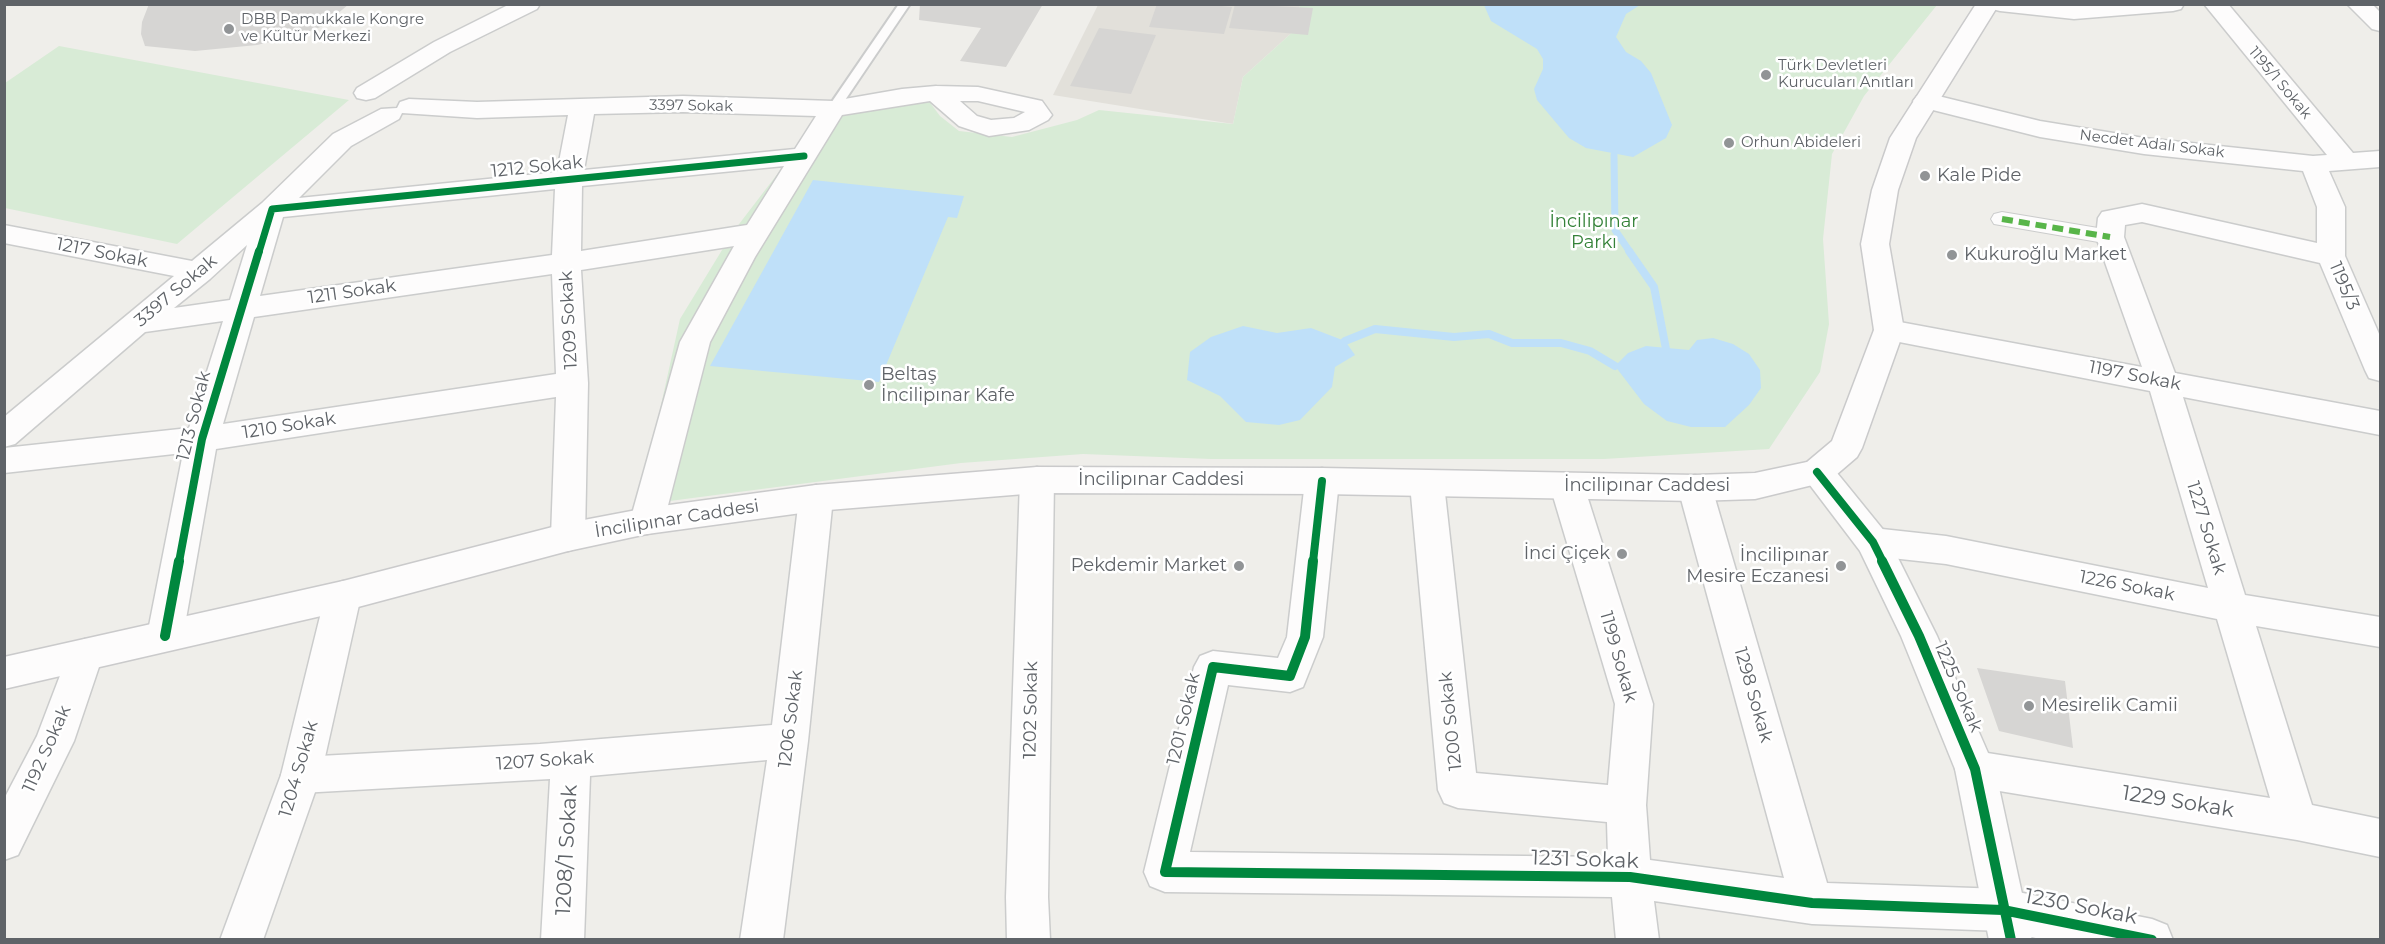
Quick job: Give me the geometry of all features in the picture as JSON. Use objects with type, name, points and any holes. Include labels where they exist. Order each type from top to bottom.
[{"type":"street","points":[[342,140],[362,99],[442,47],[530,4]]},
{"type":"street","name":"İncilipınar Caddesi","points":[[4,673],[343,596],[568,537],[647,520],[816,498],[1037,480],[1322,481],[1695,488],[1755,486],[1817,472],[1846,448],[1889,330],[1875,244],[1885,190],[1903,138],[1988,4]]},
{"type":"street","points":[[2000,4],[2074,12],[2173,4]]},
{"type":"street","name":"1195/1 Sokak","points":[[2215,4],[2346,162]]},
{"type":"street","points":[[2358,4],[2380,24]]},
{"type":"street","points":[[342,140],[407,98],[442,47]]},
{"type":"street","points":[[362,99],[394,83],[407,98]]},
{"type":"street","name":"3397 Sokak","points":[[407,98],[444,110],[583,105],[833,109],[902,96],[936,93]]},
{"type":"street","points":[[362,99],[364,113],[407,98]]},
{"type":"street","name":"Necdet Adalı Sokak","points":[[1926,100],[2040,129],[2144,146],[2313,164],[2380,159]]},
{"type":"street","name":"1209 Sokak","points":[[568,537],[572,383],[566,263],[569,180],[583,105]]},
{"type":"street","points":[[647,520],[695,342],[756,233],[833,109]]},
{"type":"street","name":"3397 Sokak","points":[[9,427],[139,323],[272,210],[342,140]]},
{"type":"street","name":"1212 Sokak","points":[[272,210],[804,156]]},
{"type":"street","name":"1195/3","points":[[2313,164],[2331,207],[2331,256],[2380,370]]},
{"type":"street","name":"1213 Sokak","points":[[165,636],[202,439],[272,210]]},
{"type":"street","points":[[2002,219],[2110,237],[2112,218],[2142,213],[2331,256]]},
{"type":"street","name":"1211 Sokak","points":[[139,323],[566,263],[756,233]]},
{"type":"street","name":"1227 Sokak","points":[[2110,237],[2162,381],[2297,821]]},
{"type":"street","name":"1217 Sokak","points":[[8,239],[200,272]]},
{"type":"street","name":"1197 Sokak","points":[[1889,330],[2380,423]]},
{"type":"street","name":"1210 Sokak","points":[[4,461],[202,439],[572,383]]},
{"type":"street","name":"1225 Sokak","points":[[1817,472],[1873,543],[1919,636],[1975,769],[2007,925]]},
{"type":"street","name":"1202 Sokak","points":[[1029,939],[1027,897],[1037,480]]},
{"type":"street","name":"1201 Sokak","points":[[1166,872],[1213,667],[1290,676],[1305,637],[1322,481]]},
{"type":"street","name":"1200 Sokak","points":[[1427,484],[1458,790],[1626,805]]},
{"type":"street","name":"1199 Sokak","points":[[1568,486],[1634,704],[1626,805],[1630,877],[1638,939]]},
{"type":"street","name":"1298 Sokak","points":[[1695,488],[1812,903]]},
{"type":"street","name":"1206 Sokak","points":[[761,939],[789,741],[816,498]]},
{"type":"street","name":"1226 Sokak","points":[[1873,543],[1946,550],[2230,607],[2380,632]]},
{"type":"street","name":"1204 Sokak","points":[[242,939],[301,775],[343,596]]},
{"type":"street","name":"1192 Sokak","points":[[4,841],[55,741],[85,655]]},
{"type":"street","name":"1207 Sokak","points":[[301,775],[571,760],[789,741]]},
{"type":"street","name":"1208/1 Sokak","points":[[562,939],[571,760]]},
{"type":"street","name":"1229 Sokak","points":[[1975,769],[2297,821],[2380,838]]},
{"type":"street","name":"1231 Sokak","points":[[1166,872],[1630,877],[1812,903],[2007,925]]},
{"type":"street","name":"1230 Sokak","points":[[2007,925],[2152,939]]},
{"type":"lane","points":[[833,109],[904,4]]},
{"type":"shaded area","points":[[1098,5],[1300,5],[1297,28],[1243,77],[1233,124],[1053,95]]},
{"type":"green space","name":"İncilipınar Parkı","points":[[1300,5],[1937,5],[1864,96],[1832,154],[1823,239],[1829,324],[1820,372],[1769,449],[1604,459],[1211,459],[1083,454],[961,463],[639,505],[680,319],[733,232],[834,100],[928,100],[940,116],[959,131],[1012,137],[1077,120],[1099,110],[1233,124],[1243,77],[1297,28]]},
{"type":"green space","points":[[59,46],[349,100],[177,244],[5,208],[5,83]]},
{"type":"water","points":[[1484,5],[1640,5],[1626,14],[1616,37],[1626,52],[1641,61],[1651,73],[1672,125],[1666,138],[1633,157],[1586,148],[1569,138],[1537,100],[1534,89],[1543,69],[1543,59],[1537,49],[1491,21]]},
{"type":"water","points":[[813,180],[964,196],[957,218],[948,217],[879,382],[710,366]]},
{"type":"water","points":[[1243,326],[1277,333],[1311,328],[1345,341],[1355,355],[1335,367],[1332,387],[1300,420],[1279,425],[1246,422],[1220,396],[1187,380],[1190,352],[1211,337]]},
{"type":"water","points":[[1713,338],[1733,344],[1749,354],[1760,370],[1761,388],[1749,405],[1725,427],[1691,427],[1667,421],[1644,404],[1615,366],[1628,353],[1646,346],[1689,350],[1697,340]]},
{"type":"building","name":"DBB Pamukkale Kongre ve Kültür Merkezi","points":[[149,4],[349,4],[323,26],[300,35],[257,45],[195,51],[145,46],[141,34],[142,22]]},
{"type":"building","points":[[920,4],[1043,4],[1006,67],[960,61],[981,28],[919,20]]},
{"type":"building","points":[[1157,4],[1232,7],[1224,34],[1149,27]]},
{"type":"building","points":[[1235,4],[1313,8],[1308,35],[1229,28]]},
{"type":"building","points":[[1099,28],[1156,35],[1131,94],[1070,86]]},
{"type":"building","name":"Mesirelik Camii","points":[[1977,668],[2065,681],[2073,748],[1999,731]]},
{"type":"waterway","points":[[1614,155],[1615,230],[1630,252]]},
{"type":"waterway","points":[[1629,251],[1654,287],[1666,349]]},
{"type":"waterway","points":[[1345,341],[1375,329],[1454,337],[1489,334],[1512,343],[1561,343],[1590,351],[1615,366]]},
{"type":"marked path","points":[[2002,219],[2110,237]]},
{"type":"cycle path","points":[[165,636],[202,439],[272,209],[804,156]]},
{"type":"cycle path","points":[[1817,472],[1873,542],[1919,636],[1975,769],[2011,940]]},
{"type":"cycle path","points":[[1322,481],[1305,637],[1290,676],[1213,667],[1165,872],[1630,877],[1812,903],[2003,910],[2152,940]]},
{"type":"place","name":"DBB Pamukkale Kongre ve Kültür Merkezi","points":[[229,29]]},
{"type":"place","name":"Türk Devletleri Kurucuları Anıtları","points":[[1766,75]]},
{"type":"place","name":"Orhun Abideleri","points":[[1729,143]]},
{"type":"place","name":"Kale Pide","points":[[1925,176]]},
{"type":"place","name":"Kukuroğlu Market","points":[[1952,255]]},
{"type":"place","name":"Beltaş İncilipınar Kafe","points":[[869,385]]},
{"type":"place","name":"İnci Çiçek","points":[[1622,554]]},
{"type":"place","name":"Pekdemir Market","points":[[1239,566]]},
{"type":"place","name":"İncilipınar Mesire Eczanesi","points":[[1841,566]]},
{"type":"place","name":"Mesirelik Camii","points":[[2029,706]]}]
